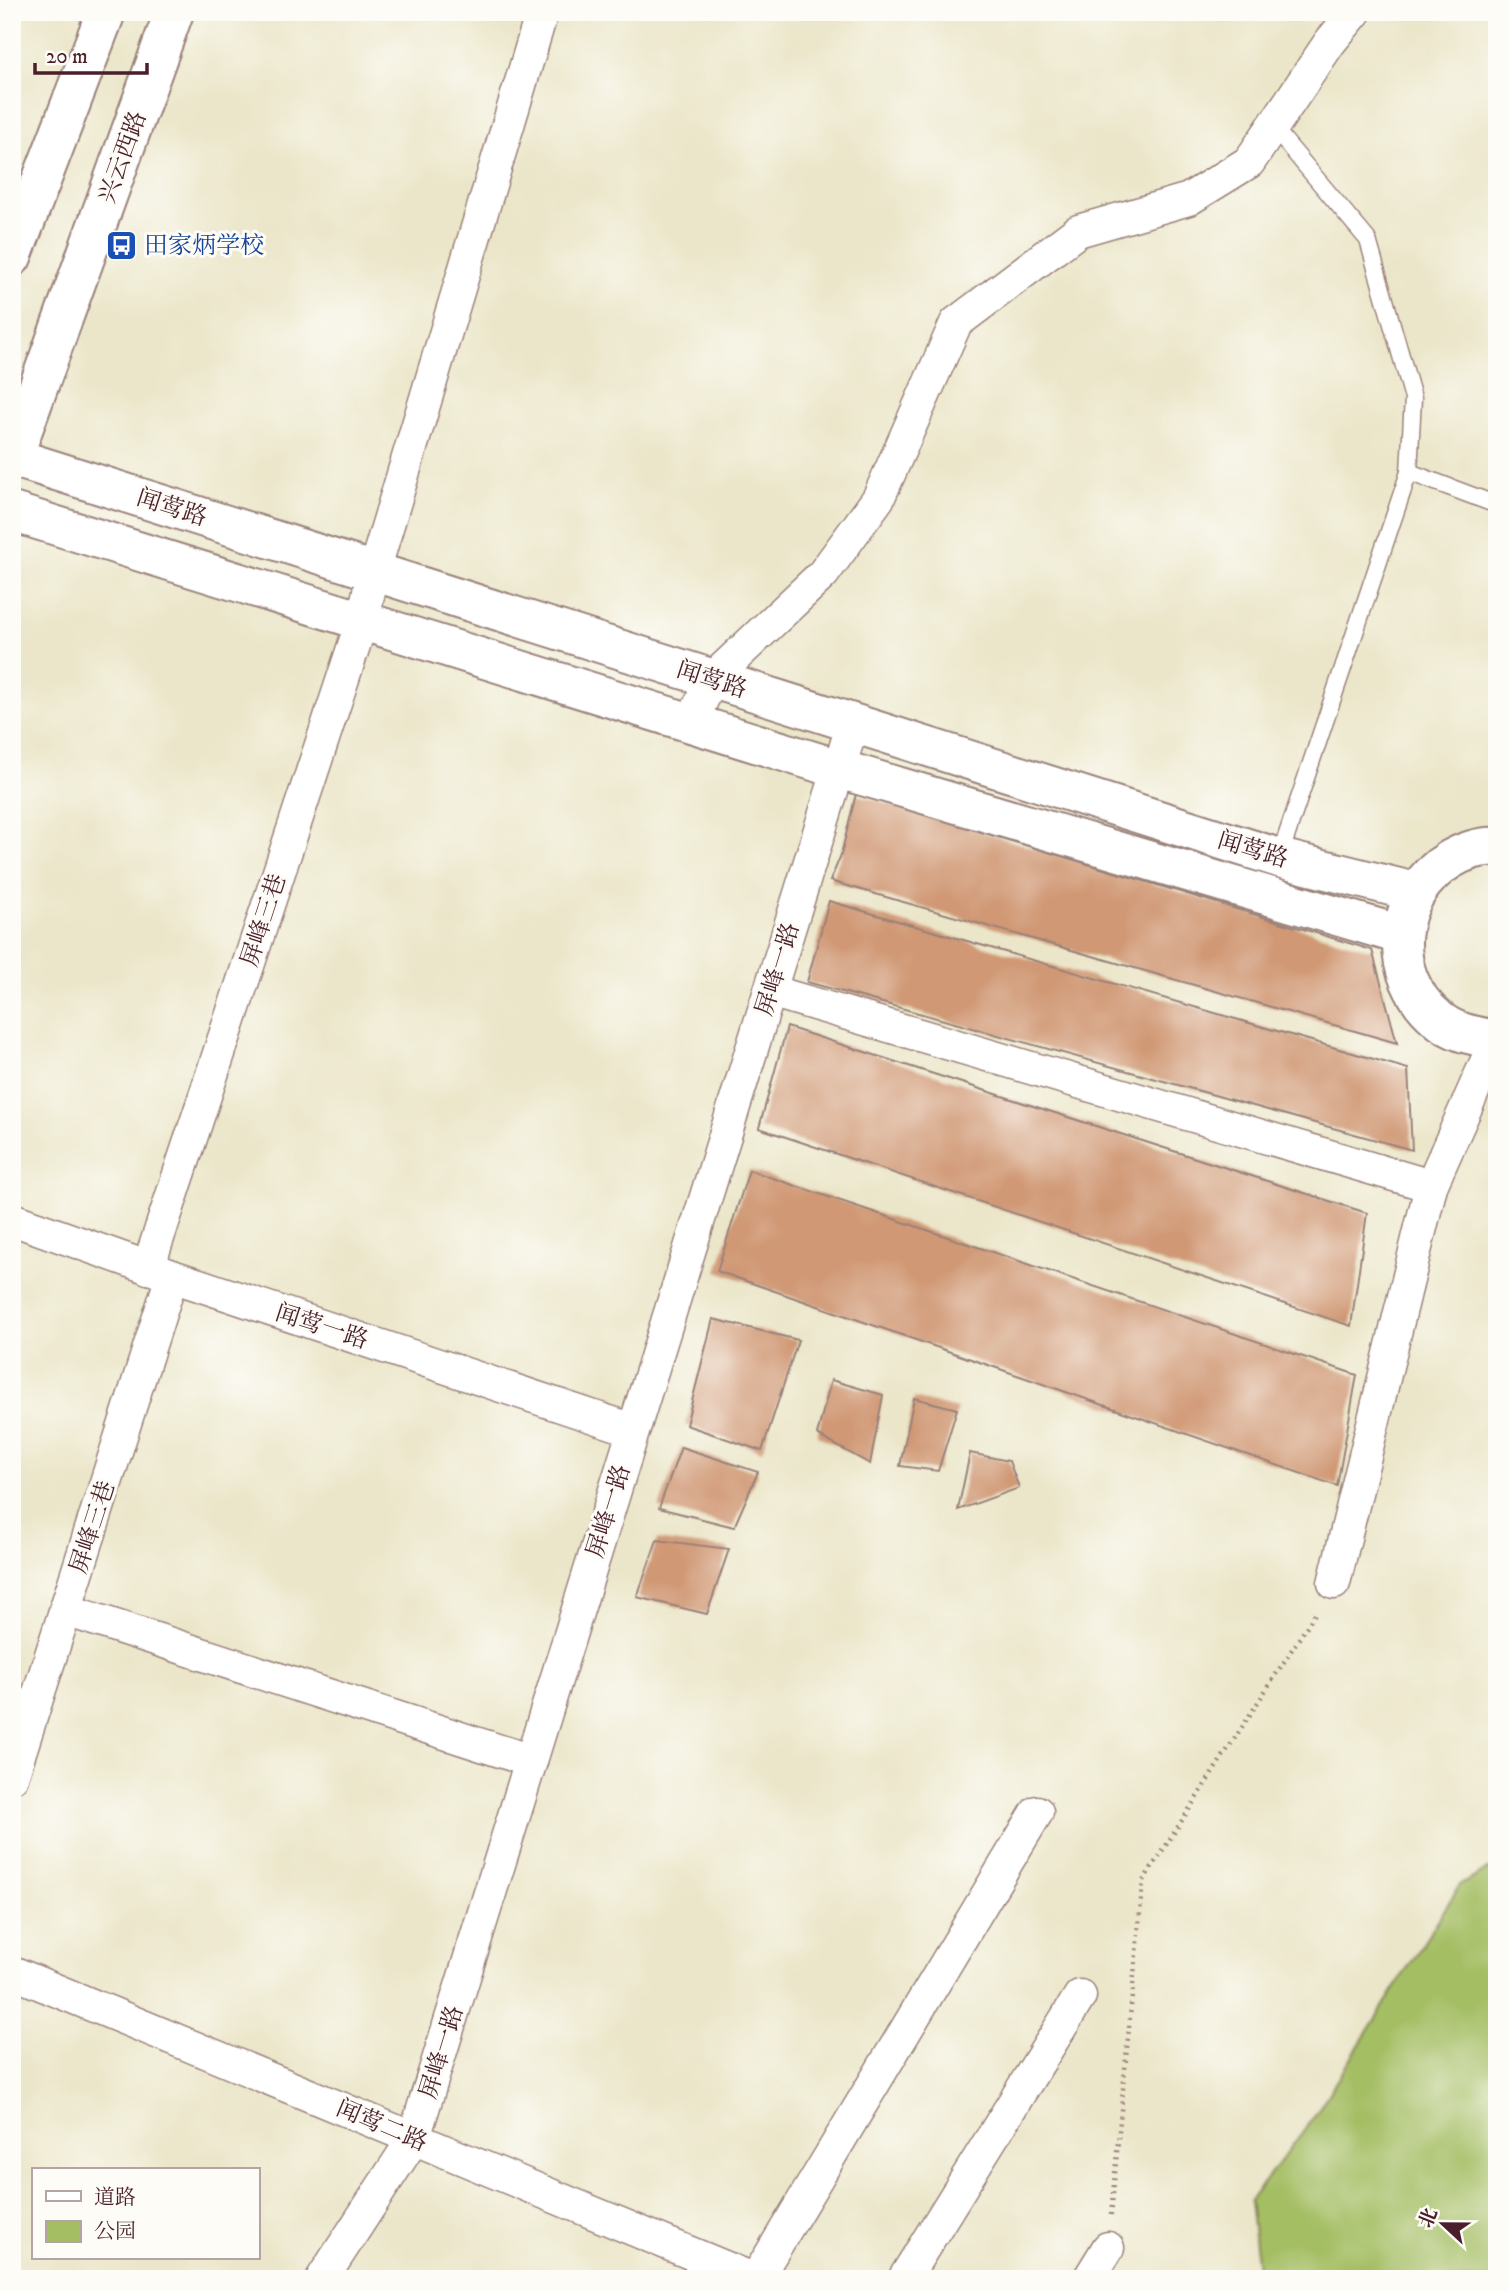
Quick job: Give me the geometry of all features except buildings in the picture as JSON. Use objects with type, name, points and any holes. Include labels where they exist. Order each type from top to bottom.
[{"type":"main road","points":[[12,257],[106,12]]},
{"type":"main road","name":"兴云西路","points":[[13,458],[174,12]]},
{"type":"main road","name":"闻莺路","points":[[13,458],[1279,858],[1415,892]]},
{"type":"main road","name":"闻莺路","points":[[12,512],[839,769],[1401,935]]},
{"type":"main road","points":[[1497,847],[1461,853],[1435,869],[1415,892],[1405,913],[1401,935],[1403,967],[1416,996],[1438,1020],[1465,1034],[1497,1040]]},
{"type":"street","name":"屏峰三巷","points":[[12,1777],[66,1610],[160,1272],[362,621],[374,571],[542,12]]},
{"type":"street","points":[[691,723],[712,679],[823,574],[878,499],[956,323],[1078,231],[1189,200],[1249,162],[1354,12]]},
{"type":"street","name":"屏峰一路","points":[[322,2279],[414,2138],[853,723]]},
{"type":"street","points":[[770,991],[1431,1186]]},
{"type":"street","points":[[1334,1583],[1431,1186],[1497,1040]]},
{"type":"street","name":"闻莺一路","points":[[12,1219],[160,1272],[633,1430]]},
{"type":"street","points":[[66,1610],[531,1761]]},
{"type":"street","points":[[754,2279],[1037,1812]]},
{"type":"street","name":"闻莺二路","points":[[12,1972],[754,2279]]},
{"type":"street","points":[[904,2279],[1080,1996]]},
{"type":"street","points":[[1089,2279],[1108,2248]]},
{"type":"lane","points":[[1273,127],[1368,240],[1413,398],[1409,472],[1279,858]]},
{"type":"lane","points":[[1409,472],[1497,505]]},
{"type":"path","points":[[1108,2248],[1143,1881],[1334,1583]]},
{"type":"green space","points":[[1497,1865],[1497,2279],[1259,2279],[1250,2201],[1313,2118],[1460,1885]]},
{"type":"place","name":"田家炳学校","points":[[121,245]]}]
